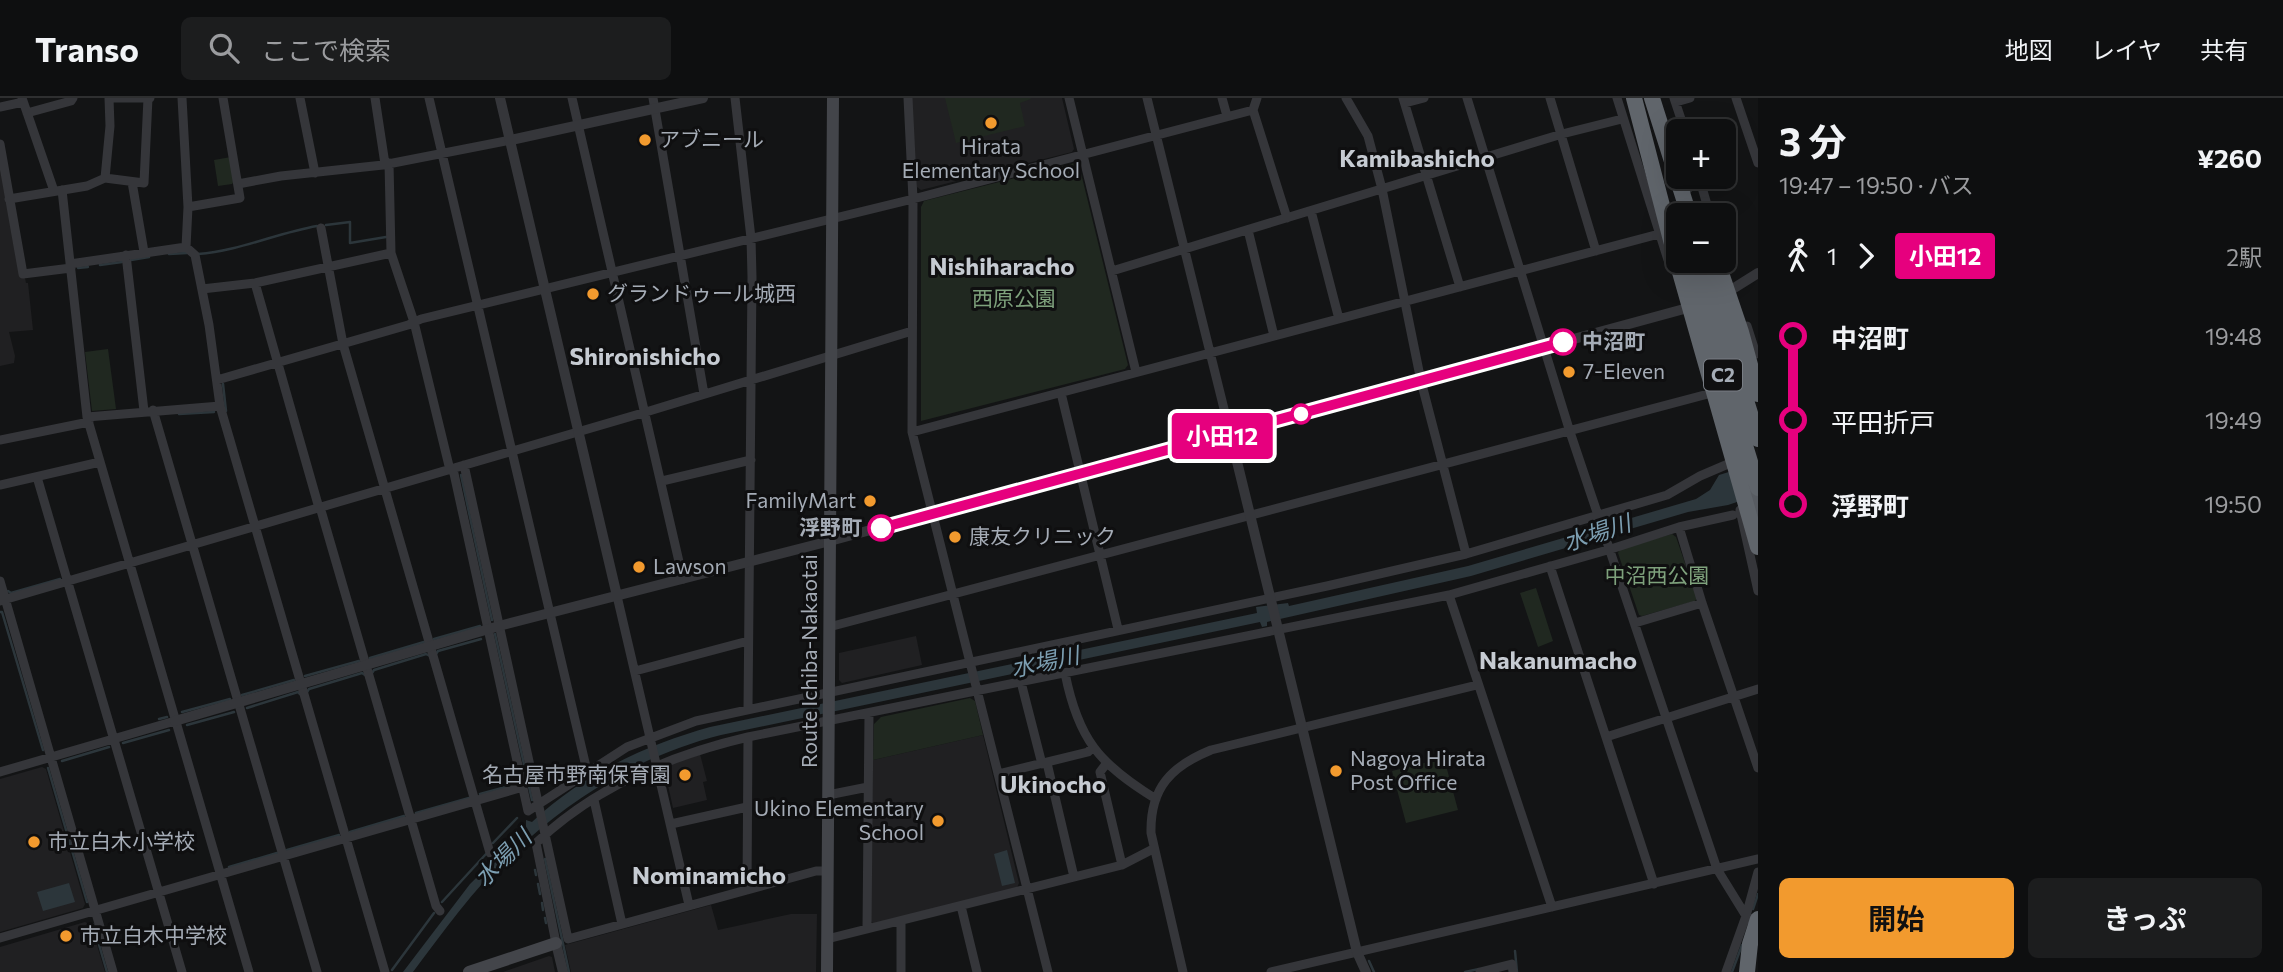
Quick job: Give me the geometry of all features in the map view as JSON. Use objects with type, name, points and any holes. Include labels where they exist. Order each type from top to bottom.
[{"type":"highway","points":[[1634,98],[1666,226]]},
{"type":"highway","points":[[1634,98],[1670,203]]},
{"type":"highway","points":[[1634,98],[1672,244],[1758,547]]},
{"type":"highway","points":[[1653,98],[1666,131]]},
{"type":"highway","points":[[1653,98],[1685,203]]},
{"type":"highway","points":[[1659,98],[1671,119]]},
{"type":"highway","points":[[1684,273],[1716,381],[1733,466],[1757,502]]},
{"type":"highway","name":"C2","points":[[1693,273],[1757,502]]},
{"type":"highway","name":"C2","points":[[1707,273],[1758,439]]},
{"type":"highway","points":[[1713,273],[1737,352],[1756,400]]},
{"type":"highway","points":[[1721,273],[1741,331],[1758,422]]},
{"type":"highway","points":[[1747,972],[1754,920]]},
{"type":"main road","name":"Route Ichiba-Nakaotai","points":[[827,972],[833,98]]},
{"type":"main road","points":[[474,971],[556,943]]},
{"type":"street","points":[[27,114],[71,101],[73,98]]},
{"type":"street","points":[[9,199],[87,186],[105,178],[144,183],[149,98],[109,98],[110,126],[105,178]]},
{"type":"street","points":[[182,98],[188,207],[186,247]]},
{"type":"street","points":[[188,207],[240,198],[223,98]]},
{"type":"street","points":[[300,98],[315,173]]},
{"type":"street","points":[[375,98],[387,163],[391,253],[414,322],[493,628],[568,939],[816,870],[828,871]]},
{"type":"street","points":[[429,98],[587,771]]},
{"type":"street","points":[[500,98],[689,905]]},
{"type":"street","points":[[572,98],[683,579]]},
{"type":"street","points":[[238,184],[442,154],[578,126],[654,103],[702,98]]},
{"type":"street","points":[[735,98],[751,238],[748,709]]},
{"type":"street","points":[[908,98],[913,199],[912,432],[1048,972]]},
{"type":"street","points":[[1069,98],[1136,372]]},
{"type":"street","points":[[1147,98],[1357,952],[1366,972]]},
{"type":"street","points":[[1222,98],[1227,116]]},
{"type":"street","points":[[1257,98],[1253,110],[1287,218]]},
{"type":"street","points":[[1346,98],[1368,136],[1382,189],[1421,381],[1466,554]]},
{"type":"street","points":[[1424,98],[1404,101],[1460,287]]},
{"type":"street","points":[[1467,98],[1570,432],[1717,869],[1754,920]]},
{"type":"street","points":[[1550,98],[1596,251]]},
{"type":"street","points":[[1616,98],[1659,234],[1666,243]]},
{"type":"street","points":[[1678,119],[1675,100],[1690,98]]},
{"type":"street","points":[[1736,98],[1758,163]]},
{"type":"street","points":[[0,107],[23,100],[58,191],[70,266],[88,419],[249,972]]},
{"type":"street","points":[[654,103],[704,394]]},
{"type":"street","points":[[217,380],[343,344],[421,318],[913,199],[1253,110]]},
{"type":"street","points":[[1112,271],[1562,134],[1622,119]]},
{"type":"street","points":[[0,144],[23,274],[186,247],[195,255],[220,406],[385,972]]},
{"type":"street","points":[[1635,156],[1652,170]]},
{"type":"street","points":[[132,182],[144,252]]},
{"type":"street","points":[[1311,211],[1339,319]]},
{"type":"street","points":[[321,228],[343,344],[491,852]]},
{"type":"street","points":[[1248,230],[1273,337]]},
{"type":"street","points":[[912,432],[1659,234]]},
{"type":"street","points":[[201,289],[255,283],[391,253]]},
{"type":"street","points":[[126,255],[149,410],[192,545],[317,972]]},
{"type":"street","points":[[1674,273],[1674,280]]},
{"type":"street","points":[[1729,273],[1757,356]]},
{"type":"street","points":[[0,772],[550,612],[933,514],[1695,307],[1734,289],[1758,273]]},
{"type":"street","points":[[255,283],[436,906],[440,911]]},
{"type":"street","points":[[3,600],[512,452],[912,331]]},
{"type":"street","points":[[1693,343],[1733,466],[1736,511],[1758,591]]},
{"type":"street","points":[[1737,352],[1757,356]]},
{"type":"street","points":[[830,627],[1709,394],[1716,381]]},
{"type":"street","points":[[1061,393],[1118,629]]},
{"type":"street","points":[[0,440],[88,419],[149,410],[220,406]]},
{"type":"street","points":[[662,481],[751,460]]},
{"type":"street","points":[[0,485],[100,462]]},
{"type":"street","points":[[464,466],[528,811],[538,808],[587,771],[627,747],[696,720],[1466,554],[1600,517],[1667,495],[1700,476],[1733,466]]},
{"type":"street","points":[[37,477],[181,972]]},
{"type":"street","points":[[563,972],[536,843],[544,832],[623,782],[690,752],[829,718],[869,713],[1449,595],[1736,511]]},
{"type":"street","points":[[1679,527],[1758,768]]},
{"type":"street","points":[[1550,566],[1654,884]]},
{"type":"street","points":[[0,581],[3,600],[113,972]]},
{"type":"street","points":[[1449,595],[1552,907]]},
{"type":"street","points":[[1635,623],[1702,603]]},
{"type":"street","points":[[635,671],[748,640]]},
{"type":"street","points":[[1065,673],[1077,721],[1093,747],[1106,764],[1129,783],[1156,799]]},
{"type":"street","points":[[1021,682],[1074,877]]},
{"type":"street","points":[[1184,972],[1153,849],[1150,819],[1156,799],[1169,776],[1187,760],[1212,750],[1478,685]]},
{"type":"street","points":[[1606,737],[1758,689]]},
{"type":"street","points":[[867,929],[869,713]]},
{"type":"street","points":[[747,890],[748,737]]},
{"type":"street","points":[[998,774],[1088,751],[1093,747]]},
{"type":"street","points":[[1106,764],[1100,772],[1122,865]]},
{"type":"street","points":[[0,938],[523,787]]},
{"type":"street","points":[[828,795],[868,787]]},
{"type":"street","points":[[594,800],[622,924]]},
{"type":"street","points":[[671,824],[747,807]]},
{"type":"street","points":[[827,939],[1122,865],[1153,849]]},
{"type":"street","points":[[1271,972],[1758,859]]},
{"type":"street","points":[[1726,972],[1754,920],[1758,872]]},
{"type":"street","points":[[961,906],[977,972]]},
{"type":"street","points":[[901,920],[901,972]]},
{"type":"street","points":[[1480,972],[1512,964],[1513,972]]},
{"type":"shaded area","name":"Hirata Elementary School","points":[[911,98],[1062,98],[1074,149],[1072,152],[921,190],[917,187]]},
{"type":"shaded area","points":[[0,153],[21,278],[25,278],[28,283],[33,330],[9,332],[15,356],[14,363],[0,366]]},
{"type":"shaded area","points":[[916,636],[922,665],[842,683],[839,680],[839,653]]},
{"type":"shaded area","name":"Ukino Elementary School","points":[[983,735],[1019,883],[1017,888],[873,924],[870,920],[873,760]]},
{"type":"shaded area","name":"名古屋市野南保育園","points":[[700,754],[707,781],[703,782],[707,800],[673,808],[664,767]]},
{"type":"shaded area","name":"市立白木小学校","points":[[42,767],[46,769],[85,904],[83,908],[0,932],[0,779]]},
{"type":"shaded area","points":[[711,905],[718,930],[791,914],[817,914],[816,972],[571,972],[565,945]]},
{"type":"shaded area","name":"市立白木中学校","points":[[85,922],[91,925],[105,972],[0,972],[0,947]]},
{"type":"shaded area","points":[[552,957],[555,972],[503,972]]},
{"type":"green space","points":[[945,98],[1031,99],[1020,103],[1025,126],[956,143]]},
{"type":"green space","points":[[231,157],[235,180],[232,184],[218,186],[214,160]]},
{"type":"green space","name":"西原公園","points":[[1075,163],[1079,165],[1128,365],[1125,369],[921,421],[921,207],[924,201]]},
{"type":"green space","points":[[108,349],[116,409],[92,411],[85,352]]},
{"type":"green space","name":"中沼西公園","points":[[1672,534],[1676,537],[1697,598],[1695,601],[1639,615],[1618,553],[1620,549]]},
{"type":"green space","points":[[1536,588],[1553,641],[1538,647],[1520,593]]},
{"type":"green space","points":[[970,698],[975,701],[983,735],[873,760],[874,724],[881,717]]},
{"type":"green space","points":[[1444,758],[1458,810],[1406,823],[1392,771]]},
{"type":"water","name":"水場川","points":[[1758,463],[1758,495],[1728,505],[1688,512],[1471,576],[1267,622],[1267,626],[1262,627],[1260,622],[693,743],[616,776],[569,806],[525,842],[528,846],[525,848],[521,844],[477,889],[413,972],[403,972],[470,884],[526,829],[526,820],[532,822],[551,805],[593,776],[662,743],[710,727],[1257,613],[1256,607],[1288,603],[1289,606],[1468,566],[1696,499],[1710,490],[1719,475]]},
{"type":"water","points":[[1007,850],[1015,883],[1002,886],[994,854]]},
{"type":"water","points":[[69,883],[75,902],[43,911],[37,892]]},
{"type":"waterway","points":[[326,225],[350,222],[350,243],[386,237]]},
{"type":"waterway","points":[[198,254],[317,226]]},
{"type":"waterway","points":[[169,254],[187,253]]},
{"type":"waterway","points":[[131,260],[149,257]]},
{"type":"waterway","points":[[100,265],[122,262]]},
{"type":"waterway","points":[[78,268],[88,267]]},
{"type":"waterway","points":[[223,384],[226,411]]},
{"type":"waterway","points":[[179,414],[214,412]]},
{"type":"waterway","points":[[461,475],[492,620]]},
{"type":"waterway","points":[[8,591],[11,593],[60,579]]},
{"type":"waterway","points":[[0,612],[43,750]]},
{"type":"waterway","points":[[434,639],[480,626]]},
{"type":"waterway","points":[[495,634],[532,800]]},
{"type":"waterway","points":[[436,654],[438,651],[481,639]]},
{"type":"waterway","points":[[370,658],[424,642]]},
{"type":"waterway","points":[[372,673],[374,670],[426,654],[430,656]]},
{"type":"waterway","points":[[305,676],[359,661]]},
{"type":"waterway","points":[[307,692],[309,689],[362,673],[365,675]]},
{"type":"waterway","points":[[242,695],[294,680]]},
{"type":"waterway","points":[[247,708],[298,692],[300,694]]},
{"type":"waterway","points":[[182,712],[230,699]]},
{"type":"waterway","points":[[187,725],[234,712]]},
{"type":"waterway","points":[[159,719],[167,717]]},
{"type":"waterway","points":[[123,743],[169,730]]},
{"type":"waterway","points":[[62,761],[109,747]]},
{"type":"waterway","points":[[48,768],[87,902]]},
{"type":"waterway","points":[[480,794],[513,785]]},
{"type":"waterway","points":[[416,813],[469,798]]},
{"type":"waterway","points":[[350,832],[404,816]]},
{"type":"waterway","name":"水場川","points":[[493,843],[517,818]]},
{"type":"waterway","points":[[287,850],[339,835]]},
{"type":"waterway","points":[[229,867],[277,853]]},
{"type":"waterway","name":"水場川","points":[[442,902],[486,854]]},
{"type":"waterway","points":[[545,859],[569,972]]},
{"type":"waterway","points":[[535,870],[536,875]]},
{"type":"waterway","points":[[538,884],[540,894]]},
{"type":"waterway","points":[[1753,909],[1758,894]]},
{"type":"waterway","points":[[542,903],[543,910]]},
{"type":"waterway","points":[[392,970],[434,913]]},
{"type":"waterway","points":[[545,918],[546,923]]},
{"type":"waterway","points":[[93,924],[107,972]]},
{"type":"waterway","points":[[1732,972],[1742,945]]},
{"type":"waterway","points":[[1515,951],[1517,972]]},
{"type":"waterway","points":[[1369,961],[1374,972]]},
{"type":"waterway","points":[[1465,972],[1479,969]]},
{"type":"bus line","name":"小田12","points":[[881,528],[1563,342]]},
{"type":"place","name":"Hirata Elementary School","points":[[991,123]]},
{"type":"place","name":"アブニール","points":[[645,140]]},
{"type":"place","name":"グランドゥール城西","points":[[593,294]]},
{"type":"place","name":"中沼町","points":[[1563,342]]},
{"type":"place","name":"7-Eleven","points":[[1569,372]]},
{"type":"place","name":"FamilyMart","points":[[870,501]]},
{"type":"place","name":"浮野町","points":[[881,528]]},
{"type":"place","name":"康友クリニック","points":[[955,537]]},
{"type":"place","name":"Lawson","points":[[639,567]]},
{"type":"place","name":"Nagoya Hirata Post Office","points":[[1336,771]]},
{"type":"place","name":"名古屋市野南保育園","points":[[685,775]]},
{"type":"place","name":"Ukino Elementary School","points":[[938,821]]},
{"type":"place","name":"市立白木小学校","points":[[34,842]]},
{"type":"place","name":"市立白木中学校","points":[[66,936]]},
{"type":"district","name":"Kamibashicho","points":[[1417,159]]},
{"type":"district","name":"Nishiharacho","points":[[1002,267]]},
{"type":"district","name":"Shironishicho","points":[[645,357]]},
{"type":"district","name":"Nakanumacho","points":[[1558,661]]},
{"type":"district","name":"Ukinocho","points":[[1053,785]]},
{"type":"district","name":"Nominamicho","points":[[709,876]]}]
